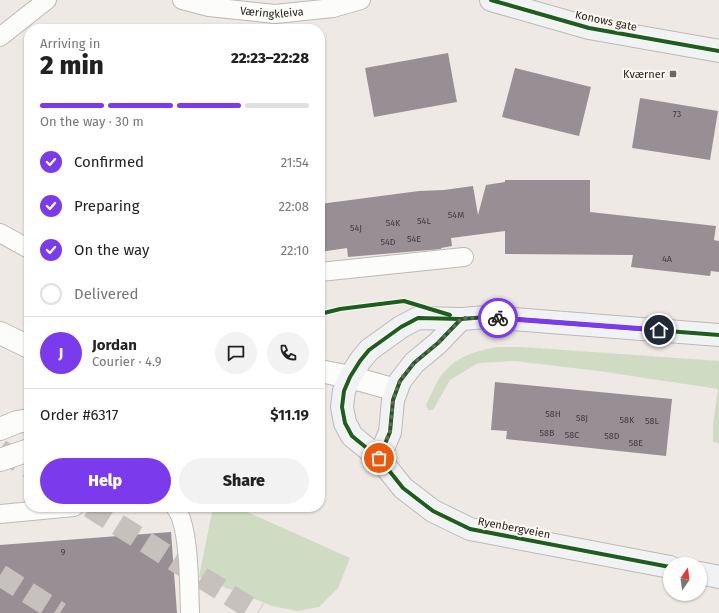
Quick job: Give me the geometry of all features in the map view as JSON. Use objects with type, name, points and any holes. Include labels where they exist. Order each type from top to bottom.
[{"type":"main road","name":"Konows gate","points":[[491,0],[590,28],[719,51]]},
{"type":"main road","name":"Ryenbergveien","points":[[663,566],[470,529],[433,511],[403,488],[379,458],[352,436],[344,423],[342,407],[344,391],[350,376],[360,360],[369,350],[401,327],[418,318],[487,317],[719,335]]},
{"type":"main road","points":[[379,458],[390,432],[392,408],[400,380],[414,363],[438,343],[462,318]]},
{"type":"main road","points":[[707,574],[719,577]]},
{"type":"street","points":[[0,333],[24,345]]},
{"type":"street","points":[[325,372],[350,376],[396,390]]},
{"type":"street","points":[[0,428],[24,421]]},
{"type":"street","points":[[0,460],[24,452]]},
{"type":"lane","points":[[0,37],[47,0]]},
{"type":"lane","name":"Væringkleiva","points":[[182,0],[209,7],[275,14],[333,8],[361,0]]},
{"type":"lane","points":[[0,233],[24,246]]},
{"type":"lane","points":[[325,271],[464,257]]},
{"type":"lane","points":[[0,514],[24,512]]},
{"type":"lane","points":[[178,512],[181,517],[185,534],[190,613]]},
{"type":"green space","points":[[497,347],[522,347],[719,361],[719,443],[713,442],[713,424],[718,389],[599,371],[514,361],[478,363],[450,380],[433,410],[428,410],[426,405],[434,388],[441,375],[450,366],[456,361],[469,355],[482,350]]},
{"type":"green space","points":[[212,512],[247,512],[350,558],[338,588],[319,607],[298,611],[272,606],[199,577]]},
{"type":"building","points":[[448,53],[457,102],[374,117],[365,68]]},
{"type":"building","points":[[515,68],[591,87],[579,136],[502,117]]},
{"type":"building","points":[[640,98],[718,111],[710,160],[632,148]]},
{"type":"building","points":[[505,180],[590,180],[590,212],[716,226],[714,240],[719,241],[719,272],[711,271],[710,276],[631,267],[633,255],[505,254],[505,231],[451,238],[452,246],[441,249],[348,257],[347,248],[325,251],[325,203],[419,191],[444,190],[473,186],[478,215],[486,185],[505,182]]},
{"type":"building","points":[[495,382],[672,399],[666,456],[506,439],[507,431],[491,430]]},
{"type":"building","points":[[171,532],[177,613],[0,613],[0,545]]},
{"type":"tunnel","points":[[0,450],[24,465]]},
{"type":"tunnel","points":[[98,512],[258,613]]},
{"type":"tunnel","points":[[0,575],[60,613]]},
{"type":"cycle path","points":[[491,0],[589,28],[719,51]]},
{"type":"cycle path","points":[[325,313],[340,309],[404,301],[450,315]]},
{"type":"cycle path","points":[[663,566],[470,529],[433,511],[403,488],[379,458],[352,436],[345,423],[342,407],[344,391],[350,377],[369,350],[401,327],[418,318],[461,319],[487,317],[719,335]]},
{"type":"cycle path","points":[[379,458],[390,432],[393,400],[400,381],[414,363],[438,343],[461,319]]},
{"type":"way so far","points":[[379,458],[390,432],[393,400],[396,390],[400,380],[406,372],[414,363],[438,343],[462,318],[498,318]]},
{"type":"place","name":"Kværner","points":[[673,74]]},
{"type":"route","points":[[498,318],[659,330]]}]
